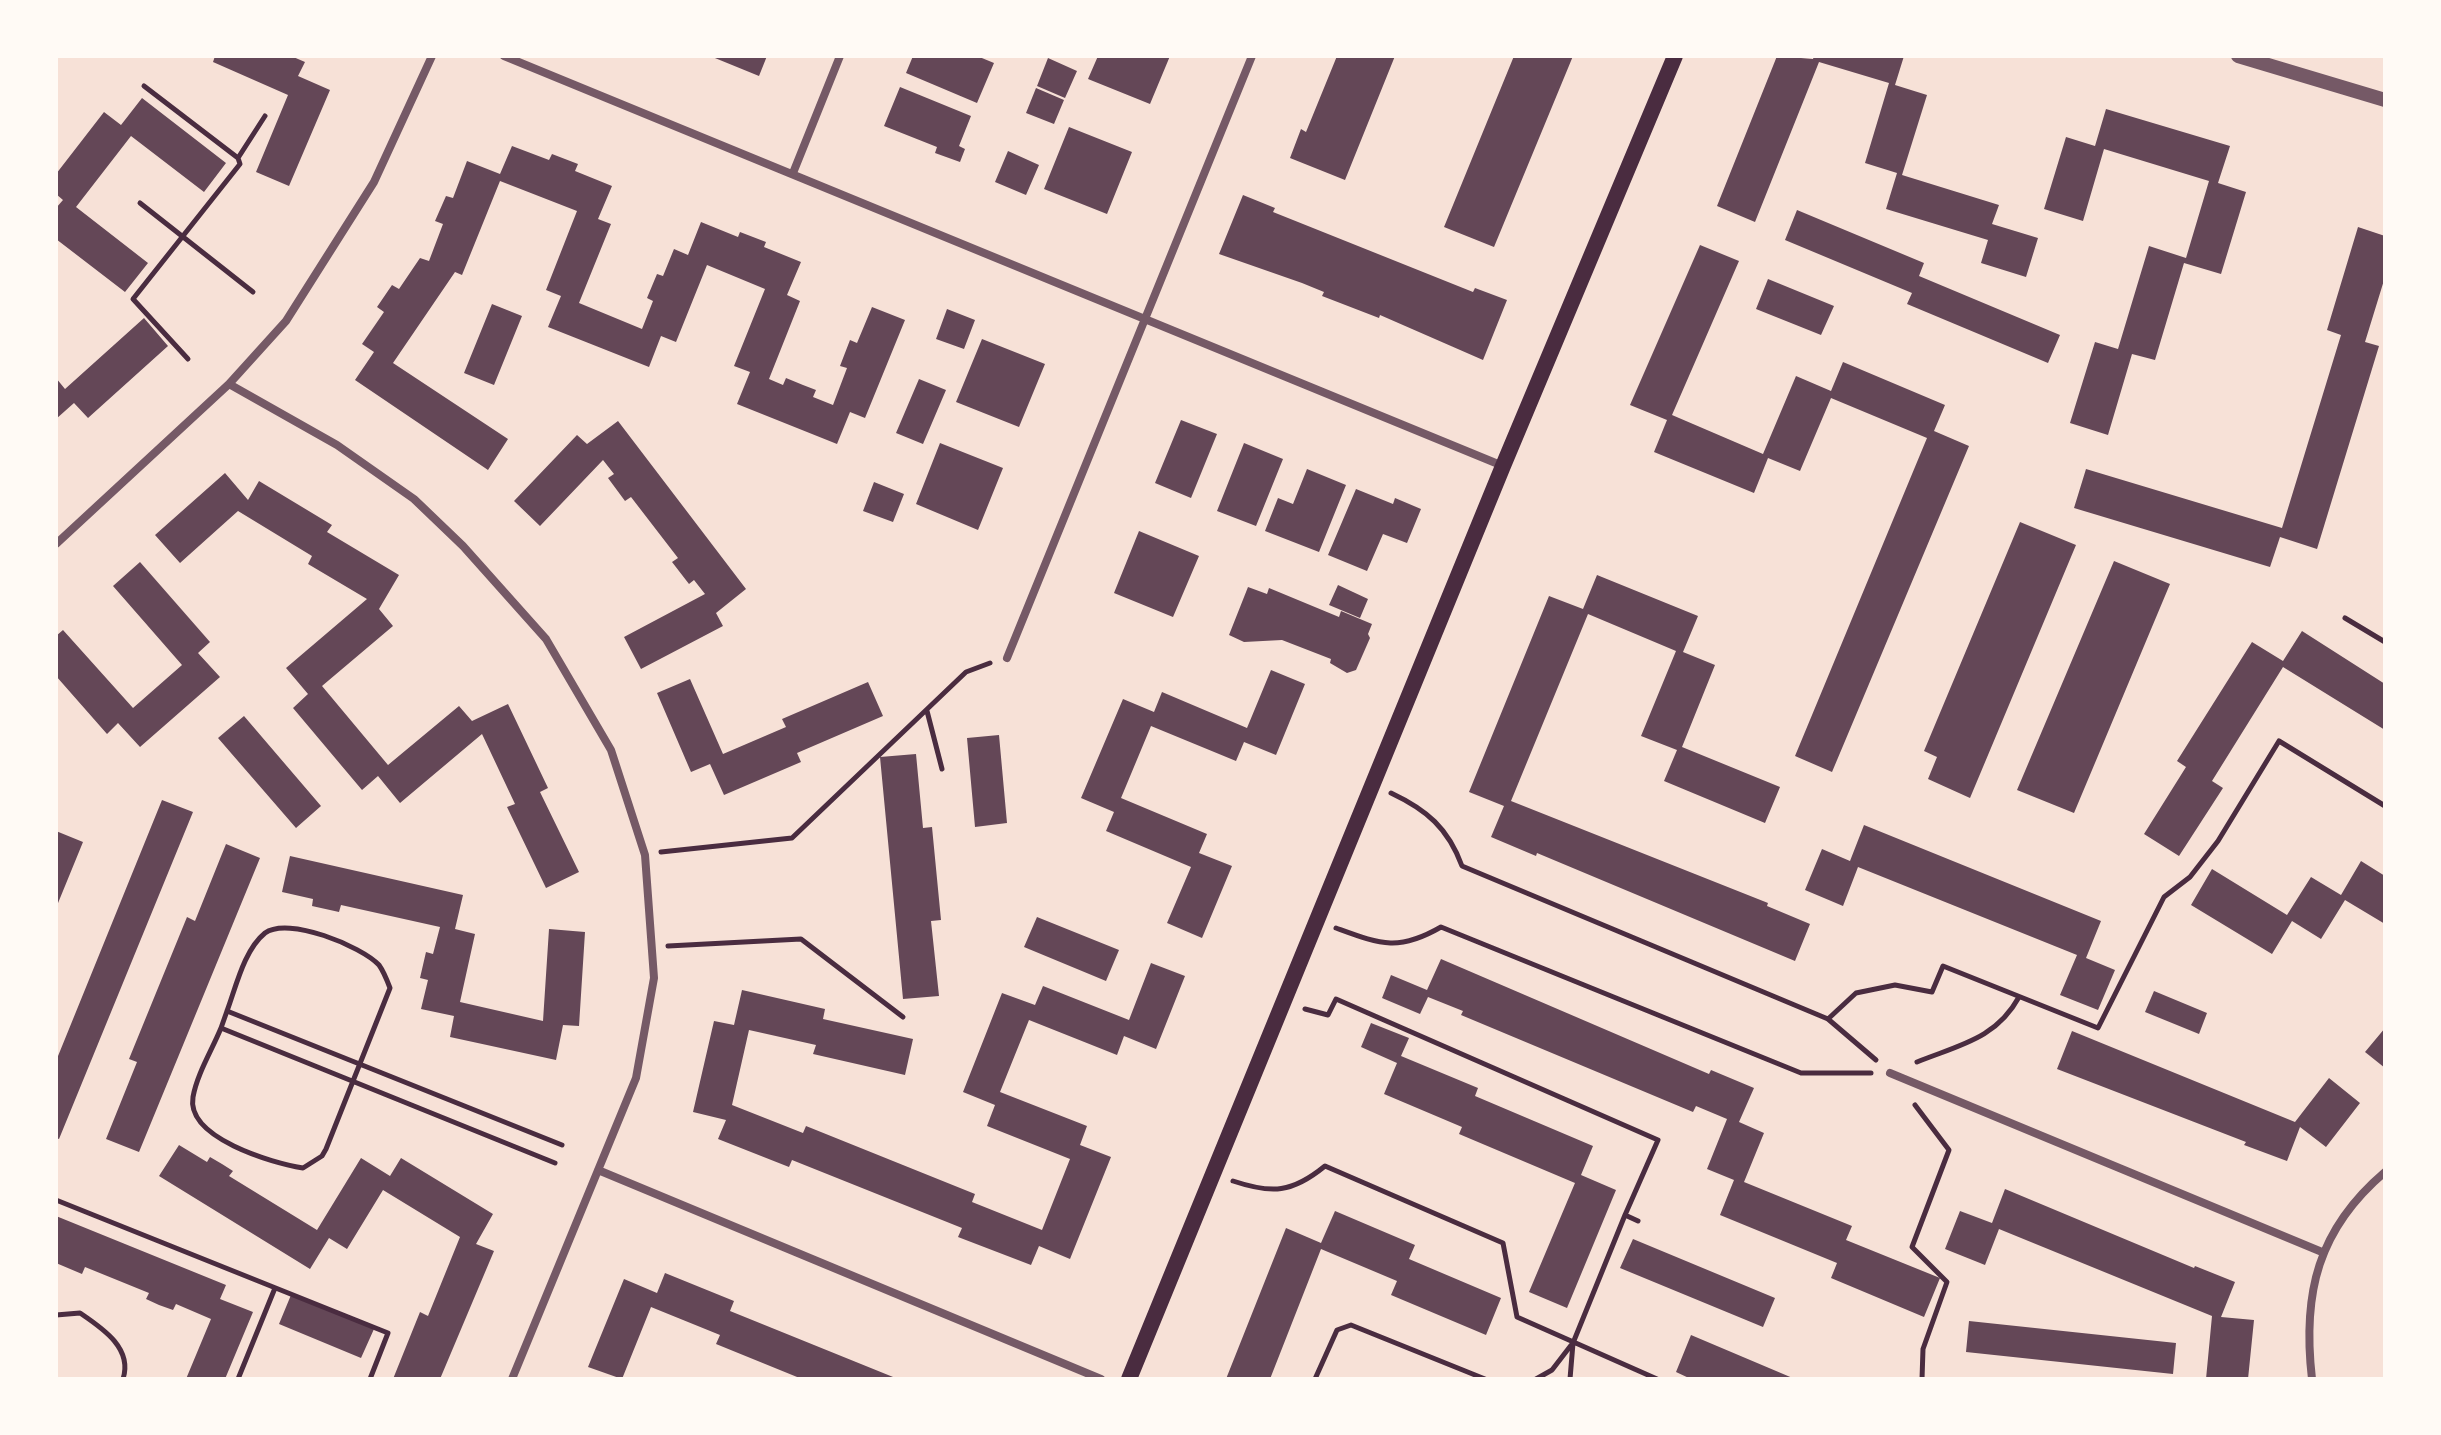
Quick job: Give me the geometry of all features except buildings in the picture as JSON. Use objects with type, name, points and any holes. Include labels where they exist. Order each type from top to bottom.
[{"type":"main road","points":[[1129,1379],[1503,466],[1675,56]]},
{"type":"street","points":[[56,544],[229,384],[286,321],[374,182],[432,56]]},
{"type":"street","points":[[504,56],[1503,466]]},
{"type":"street","points":[[793,173],[840,56]]},
{"type":"street","points":[[1007,658],[1252,56]]},
{"type":"street","points":[[2238,56],[2385,100]]},
{"type":"street","points":[[229,384],[337,445],[414,499],[463,546],[535,627],[611,750],[645,855],[654,978],[636,1078],[512,1379]]},
{"type":"street","points":[[1890,1073],[2322,1252]]},
{"type":"street","points":[[598,1170],[1101,1379]]},
{"type":"street","points":[[2312,1379],[2309,1349],[2316,1278],[2322,1252],[2334,1226],[2364,1190],[2385,1172]]},
{"type":"path","points":[[144,86],[238,158],[240,164],[133,299],[188,359]]},
{"type":"path","points":[[238,158],[265,116]]},
{"type":"path","points":[[140,203],[253,292]]},
{"type":"path","points":[[2345,618],[2385,642]]},
{"type":"path","points":[[645,855],[792,838],[966,672],[1007,658]]},
{"type":"path","points":[[927,711],[942,769]]},
{"type":"path","points":[[1828,1019],[1856,993],[1895,985],[1932,992],[1943,966],[2098,1028],[2164,897],[2190,877],[2218,841],[2279,741],[2385,806]]},
{"type":"path","points":[[1372,785],[1422,808],[1431,816],[1454,844],[1462,866],[1828,1019],[1890,1073],[1949,1150],[1912,1247],[1947,1282],[1923,1349],[1922,1379]]},
{"type":"path","points":[[1316,921],[1373,942],[1400,945],[1441,927],[1801,1073],[1890,1073],[1990,1033],[2010,1012],[2019,997]]},
{"type":"path","points":[[292,925],[365,954],[386,977],[390,988],[326,1149],[313,1164],[303,1168],[234,1145],[203,1128],[193,1106],[193,1096],[221,1028],[248,958],[266,933],[292,925]]},
{"type":"path","points":[[651,947],[801,939],[903,1017]]},
{"type":"path","points":[[1282,1003],[1328,1015],[1336,999],[1658,1140],[1573,1343],[1552,1370],[1536,1379]]},
{"type":"path","points":[[227,1011],[562,1145]]},
{"type":"path","points":[[221,1028],[555,1163]]},
{"type":"path","points":[[1213,1173],[1268,1192],[1305,1182],[1325,1166],[1503,1243],[1517,1317],[1657,1379]]},
{"type":"path","points":[[56,1200],[388,1333],[370,1379]]},
{"type":"path","points":[[1625,1215],[1638,1221]]},
{"type":"path","points":[[238,1379],[275,1288]]},
{"type":"path","points":[[56,1315],[80,1313],[101,1327],[124,1357],[123,1379]]},
{"type":"path","points":[[1315,1379],[1337,1330],[1351,1325],[1485,1379]]},
{"type":"path","points":[[1570,1379],[1573,1343]]}]
